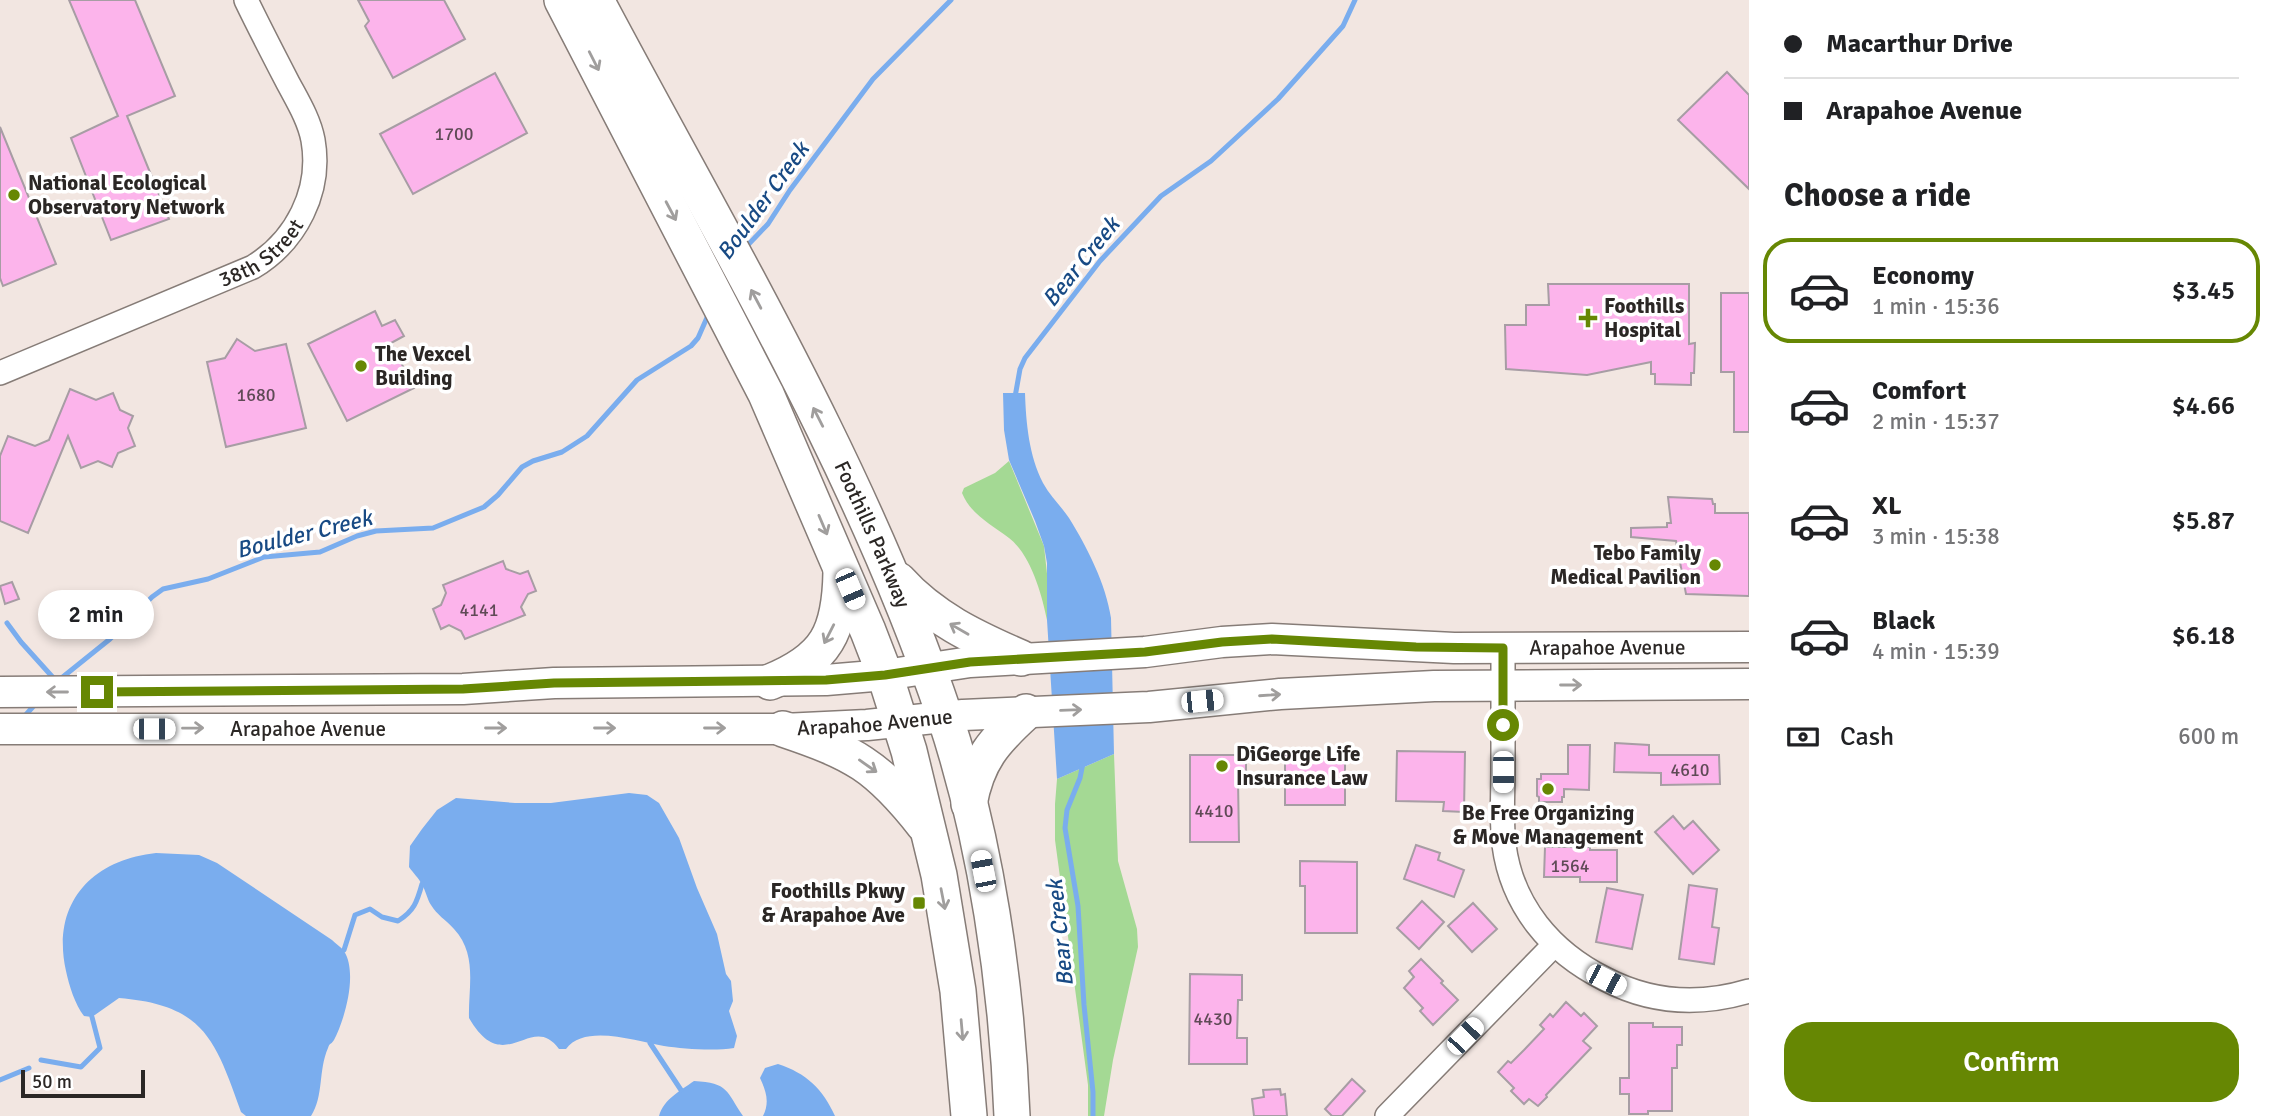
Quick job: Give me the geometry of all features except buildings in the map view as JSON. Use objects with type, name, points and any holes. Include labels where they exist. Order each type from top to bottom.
[{"type":"highway","name":"Foothills Parkway","points":[[562,0],[766,394],[885,675],[929,833],[957,979],[969,1116]]},
{"type":"highway","name":"Foothills Parkway","points":[[596,0],[661,118],[848,475],[927,668],[969,804],[990,911],[1001,982],[1012,1116]]},
{"type":"highway","points":[[770,682],[801,668],[823,647],[837,619],[841,568]]},
{"type":"highway","points":[[889,570],[919,601],[952,626],[1021,658]]},
{"type":"highway","points":[[969,804],[974,779],[986,754],[999,737],[1026,712]]},
{"type":"highway","points":[[783,729],[833,747],[867,765],[895,789],[929,833]]},
{"type":"main road","name":"Arapahoe Avenue","points":[[8,692],[463,689],[547,683],[826,680],[885,675],[970,662],[1164,651],[1222,642],[1290,639],[1416,647],[1749,647]]},
{"type":"main road","name":"Arapahoe Avenue","points":[[0,729],[783,729],[1026,712],[1149,707],[1280,694],[1503,685],[1749,684]]},
{"type":"street","name":"38th Street","points":[[0,373],[253,267],[276,250],[291,233],[309,196],[314,166],[313,140],[305,115],[246,0]]},
{"type":"street","points":[[1503,648],[1503,820],[1506,856],[1513,882],[1525,909],[1554,945],[1597,975],[1625,989],[1659,998],[1687,1001],[1729,997],[1749,990]]},
{"type":"street","points":[[1387,1116],[1554,945]]},
{"type":"green space","points":[[1009,461],[1044,546],[1048,583],[1047,620],[1039,588],[1024,554],[1009,538],[976,513],[962,493],[964,488],[995,473]]},
{"type":"green space","points":[[1114,754],[1118,861],[1137,929],[1138,947],[1113,1060],[1104,1116],[1088,1116],[1088,1085],[1055,840],[1055,804],[1057,779]]},
{"type":"water","points":[[1003,393],[1025,393],[1029,439],[1038,473],[1089,553],[1105,592],[1111,618],[1114,754],[1057,779],[1047,620],[1047,563],[1035,521],[1009,460],[1004,430]]},
{"type":"water","points":[[629,793],[647,795],[659,803],[679,838],[717,934],[726,974],[731,981],[733,1001],[729,1011],[737,1036],[734,1048],[680,1048],[612,1036],[586,1037],[575,1041],[566,1049],[559,1049],[549,1039],[538,1036],[506,1045],[494,1044],[482,1036],[469,1018],[470,972],[466,950],[454,929],[433,909],[421,882],[409,867],[410,846],[437,810],[456,798],[551,803]]},
{"type":"water","points":[[156,853],[199,855],[217,863],[332,940],[344,951],[350,971],[346,1008],[325,1057],[318,1100],[311,1116],[246,1116],[241,1112],[223,1064],[202,1030],[170,1008],[119,998],[92,1017],[84,1016],[75,1001],[66,971],[63,947],[65,925],[71,906],[81,890],[95,876],[112,865],[133,857]]},
{"type":"water","points":[[778,1064],[797,1072],[812,1083],[835,1116],[763,1116],[766,1097],[760,1078],[765,1068]]},
{"type":"water","points":[[694,1081],[720,1086],[729,1094],[743,1116],[659,1116],[669,1100]]},
{"type":"waterway","name":"Boulder Creek","points":[[744,249],[768,224],[790,190],[873,79],[951,0]]},
{"type":"waterway","name":"Bear Creek","points":[[1015,397],[1020,369],[1025,358],[1100,261],[1161,196],[1211,161],[1278,99],[1343,26],[1355,0]]},
{"type":"waterway","name":"Boulder Creek","points":[[59,680],[110,639],[163,589],[208,579],[264,557],[320,552],[376,531],[433,528],[484,507],[522,467],[562,452],[587,436],[637,380],[691,346],[698,338],[709,313]]},
{"type":"waterway","points":[[7,623],[57,682]]},
{"type":"waterway","name":"Boulder Creek","points":[[23,718],[38,701]]},
{"type":"waterway","name":"Bear Creek","points":[[1083,763],[1067,810],[1065,828],[1078,906],[1093,1116]]},
{"type":"waterway","points":[[344,950],[355,915],[370,909],[382,917],[398,921],[414,906],[422,884]]},
{"type":"waterway","points":[[41,1060],[81,1067],[100,1048],[92,1017]]},
{"type":"waterway","points":[[650,1043],[681,1090]]},
{"type":"waterway","points":[[0,1080],[29,1068]]},
{"type":"place","name":"National Ecological Observatory Network","points":[[14,195]]},
{"type":"place","name":"Foothills Hospital","points":[[1588,318]]},
{"type":"place","name":"The Vexcel Building","points":[[361,366]]},
{"type":"place","name":"Tebo Family Medical Pavilion","points":[[1715,565]]},
{"type":"place","name":"DiGeorge Life Insurance Law","points":[[1222,766]]},
{"type":"place","name":"Be Free Organizing & Move Management","points":[[1548,789]]},
{"type":"place","name":"Foothills Pkwy & Arapahoe Ave","points":[[919,903]]},
{"type":"route","points":[[97,692],[463,689],[554,683],[826,680],[885,675],[970,662],[1164,651],[1222,642],[1290,639],[1454,649],[1503,648],[1503,725]]}]
